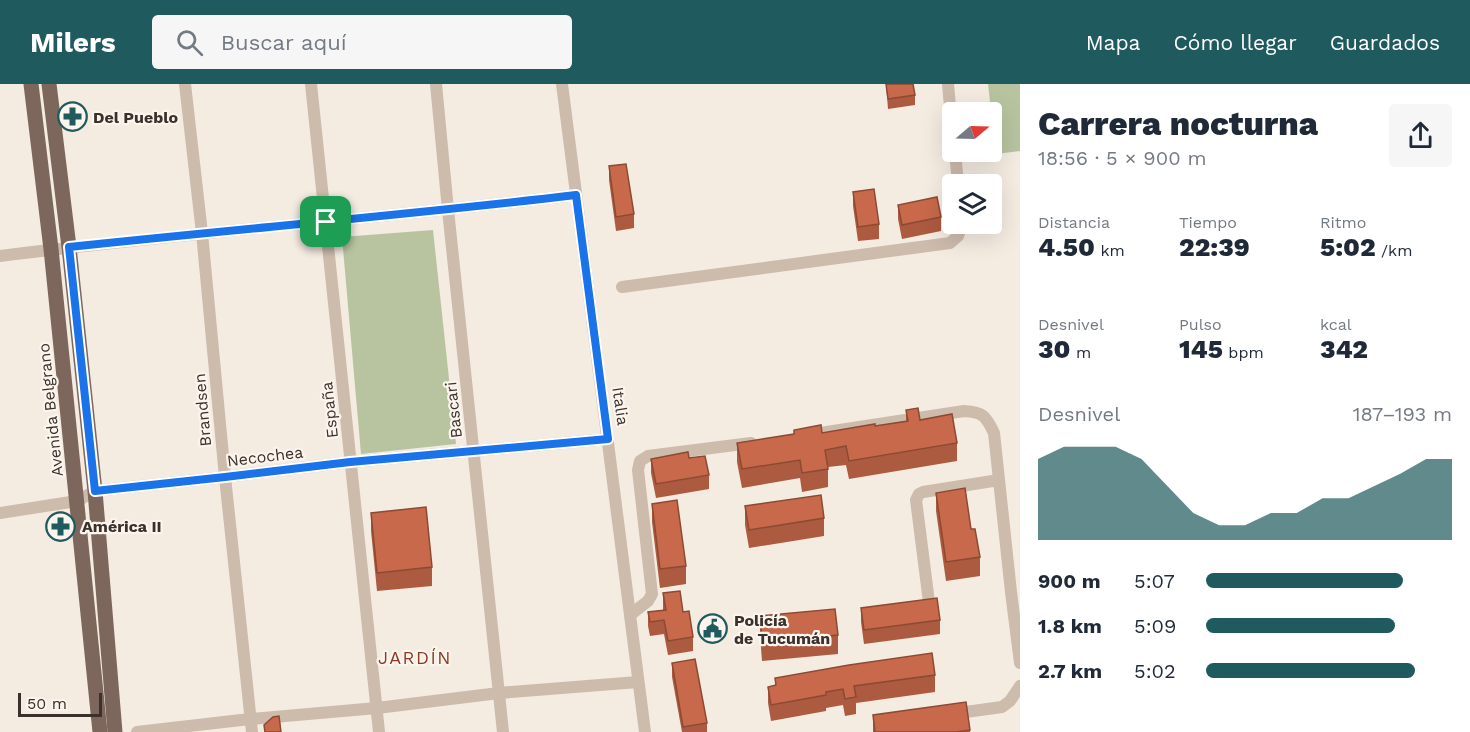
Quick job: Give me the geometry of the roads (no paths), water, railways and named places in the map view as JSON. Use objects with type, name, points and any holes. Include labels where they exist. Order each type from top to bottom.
[{"type":"main road","name":"Avenida Belgrano","points":[[31,84],[51,249],[100,732]]},
{"type":"main road","points":[[49,84],[95,491],[115,732]]},
{"type":"street","name":"Brandsen","points":[[185,84],[252,732]]},
{"type":"street","name":"España","points":[[311,84],[379,732]]},
{"type":"street","name":"Bascari","points":[[436,84],[504,732]]},
{"type":"street","name":"Italia","points":[[562,84],[645,732]]},
{"type":"street","points":[[948,84],[950,102]]},
{"type":"street","points":[[0,256],[576,195]]},
{"type":"street","points":[[622,287],[950,243],[959,234]]},
{"type":"street","points":[[790,438],[964,411],[982,414],[994,433],[1020,663]]},
{"type":"street","name":"Necochea","points":[[0,513],[77,501],[95,491],[350,462],[608,439]]},
{"type":"street","points":[[630,615],[648,601],[652,594],[638,471],[640,461],[648,456],[767,441]]},
{"type":"street","points":[[929,602],[916,500],[918,494],[999,480]]},
{"type":"street","points":[[137,732],[377,708],[499,693],[638,682]]},
{"type":"street","points":[[934,716],[1002,707],[1020,686]]},
{"type":"place","name":"Del Pueblo","points":[[72,117]]},
{"type":"place","name":"América II","points":[[61,526]]},
{"type":"place","name":"Policía de Tucumán","points":[[713,629]]},
{"type":"district","name":"JARDÍN","points":[[415,658]]}]
